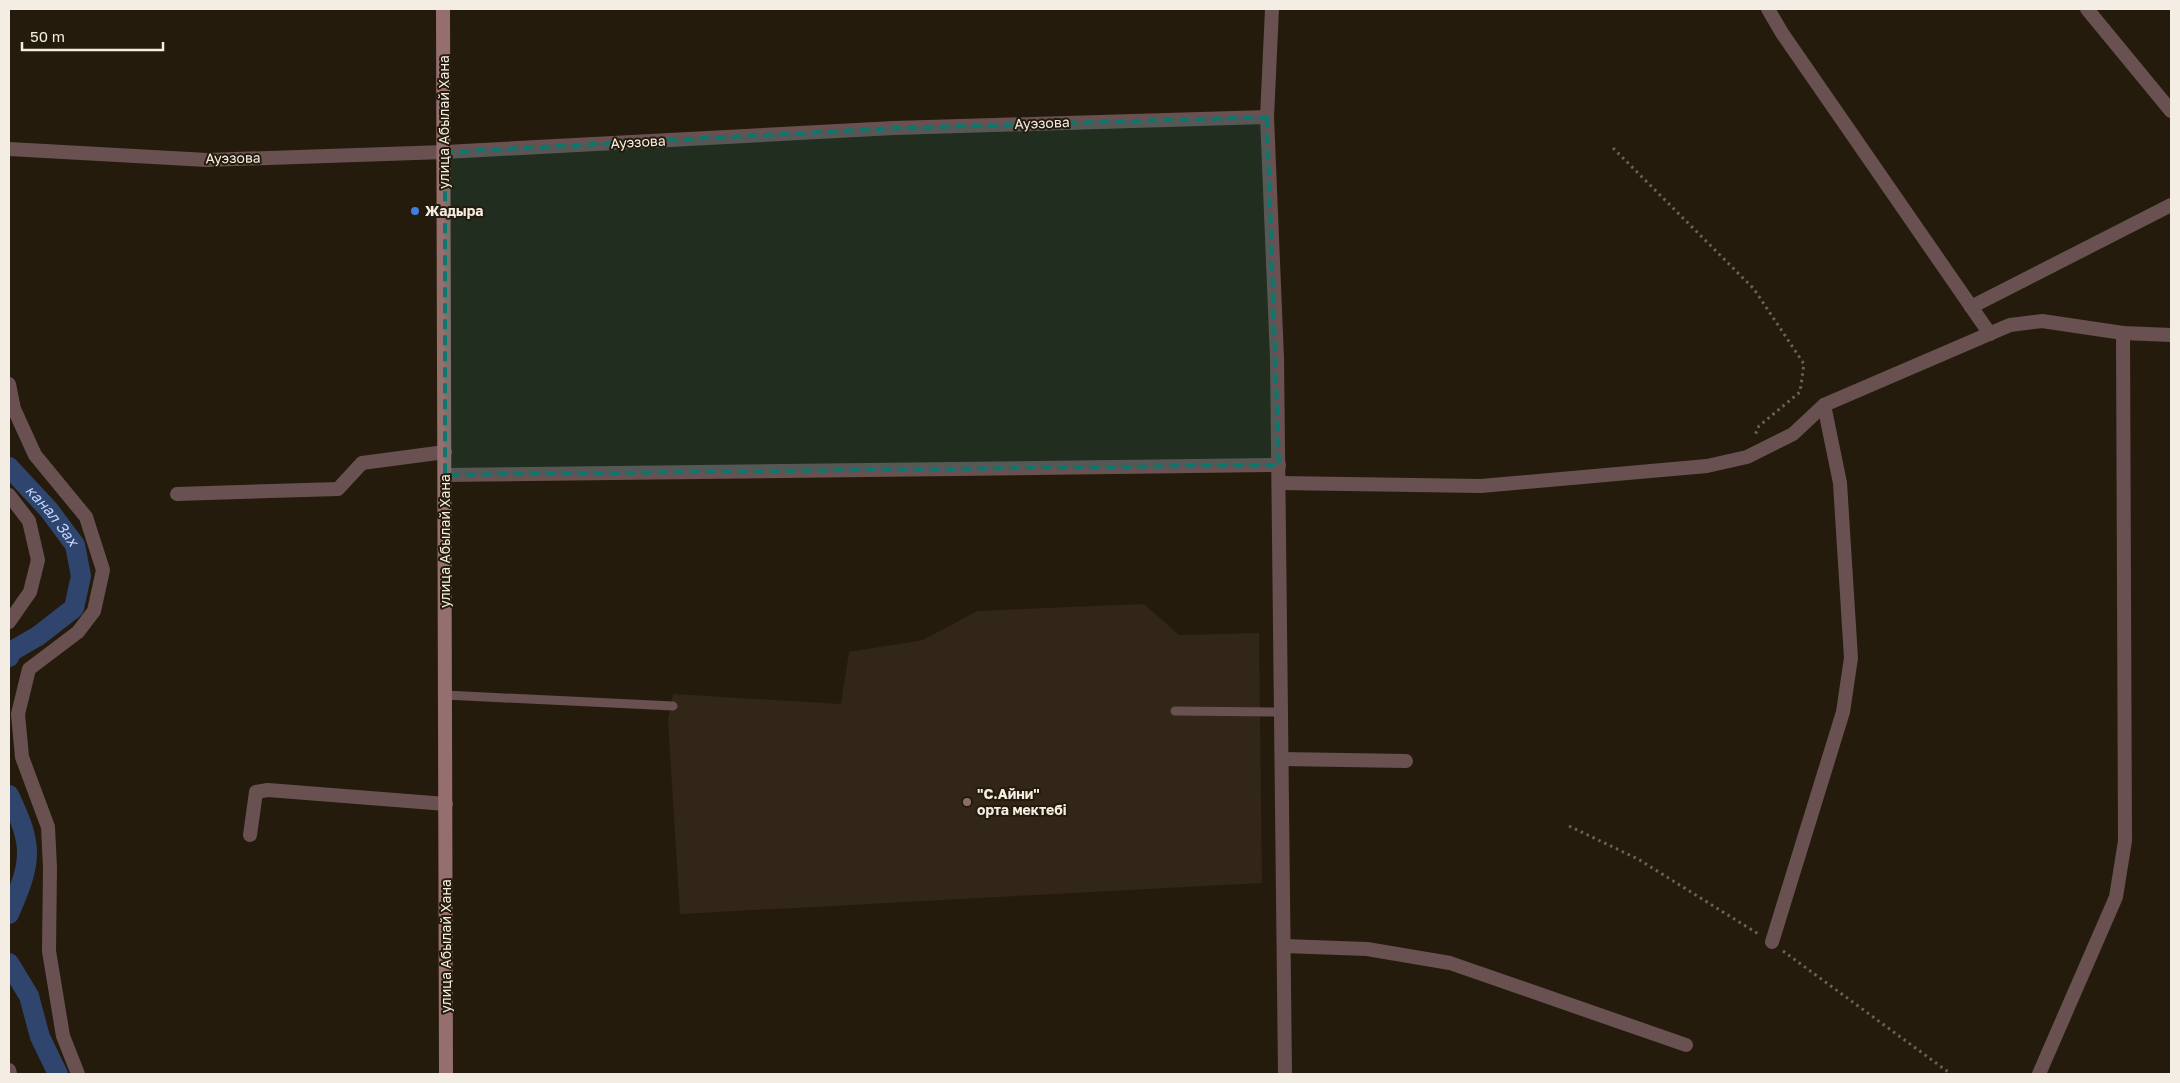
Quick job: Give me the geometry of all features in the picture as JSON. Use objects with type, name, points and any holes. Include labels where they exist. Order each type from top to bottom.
[{"type":"main road","name":"улица Абылай Хана","points":[[443,9],[445,152],[446,1074]]},
{"type":"street","points":[[1272,9],[1267,117],[1278,358],[1285,1074]]},
{"type":"street","points":[[1768,9],[1782,33],[1990,334]]},
{"type":"street","points":[[2087,9],[2171,111]]},
{"type":"street","name":"Ауэзова","points":[[9,149],[207,160],[445,152],[894,128],[1267,117]]},
{"type":"street","points":[[1971,307],[2171,205]]},
{"type":"street","points":[[1279,483],[1481,486],[1707,466],[1747,457],[1793,434],[1824,405],[2010,325],[2042,321],[2123,333],[2171,335]]},
{"type":"street","points":[[2039,1074],[2116,897],[2125,841],[2123,333]]},
{"type":"street","points":[[9,384],[14,409],[35,455],[86,517],[103,570],[94,611],[78,632],[29,669],[18,714],[22,757],[48,827],[50,868],[49,951],[63,1036],[78,1074]]},
{"type":"street","points":[[1772,942],[1843,712],[1852,658],[1840,483],[1824,405]]},
{"type":"street","points":[[177,494],[338,489],[362,463],[445,452]]},
{"type":"street","points":[[445,475],[1279,465]]},
{"type":"street","points":[[9,495],[28,522],[38,560],[30,592],[9,622]]},
{"type":"street","points":[[1282,759],[1406,761]]},
{"type":"street","points":[[250,836],[256,792],[268,790],[446,804]]},
{"type":"street","points":[[1284,946],[1367,948],[1450,963],[1686,1045]]},
{"type":"street","points":[[9,1070],[10,1074]]},
{"type":"lane","points":[[445,695],[674,706]]},
{"type":"lane","points":[[1175,711],[1281,712]]},
{"type":"path","points":[[1613,148],[1754,289],[1804,364],[1800,392],[1759,426],[1747,457]]},
{"type":"highlighted area","points":[[1267,117],[1279,465],[445,475],[445,152],[894,128]]},
{"type":"shaded area","name":"\"С.Айни\" орта мектебі","points":[[1144,604],[1179,635],[1259,633],[1262,883],[680,914],[668,721],[673,694],[841,704],[849,652],[923,640],[977,611]]},
{"type":"waterway","name":"канал Зах","points":[[9,467],[49,510],[75,545],[81,576],[74,608],[38,636],[12,651],[9,657]]},
{"type":"waterway","name":"канал Зах","points":[[9,795],[23,828],[27,854],[26,867],[9,914]]},
{"type":"waterway","name":"канал Зах","points":[[9,963],[29,996],[40,1037],[58,1074]]},
{"type":"place","name":"Жадыра","points":[[415,211]]},
{"type":"place","name":"\"С.Айни\" орта мектебі","points":[[967,802]]}]
